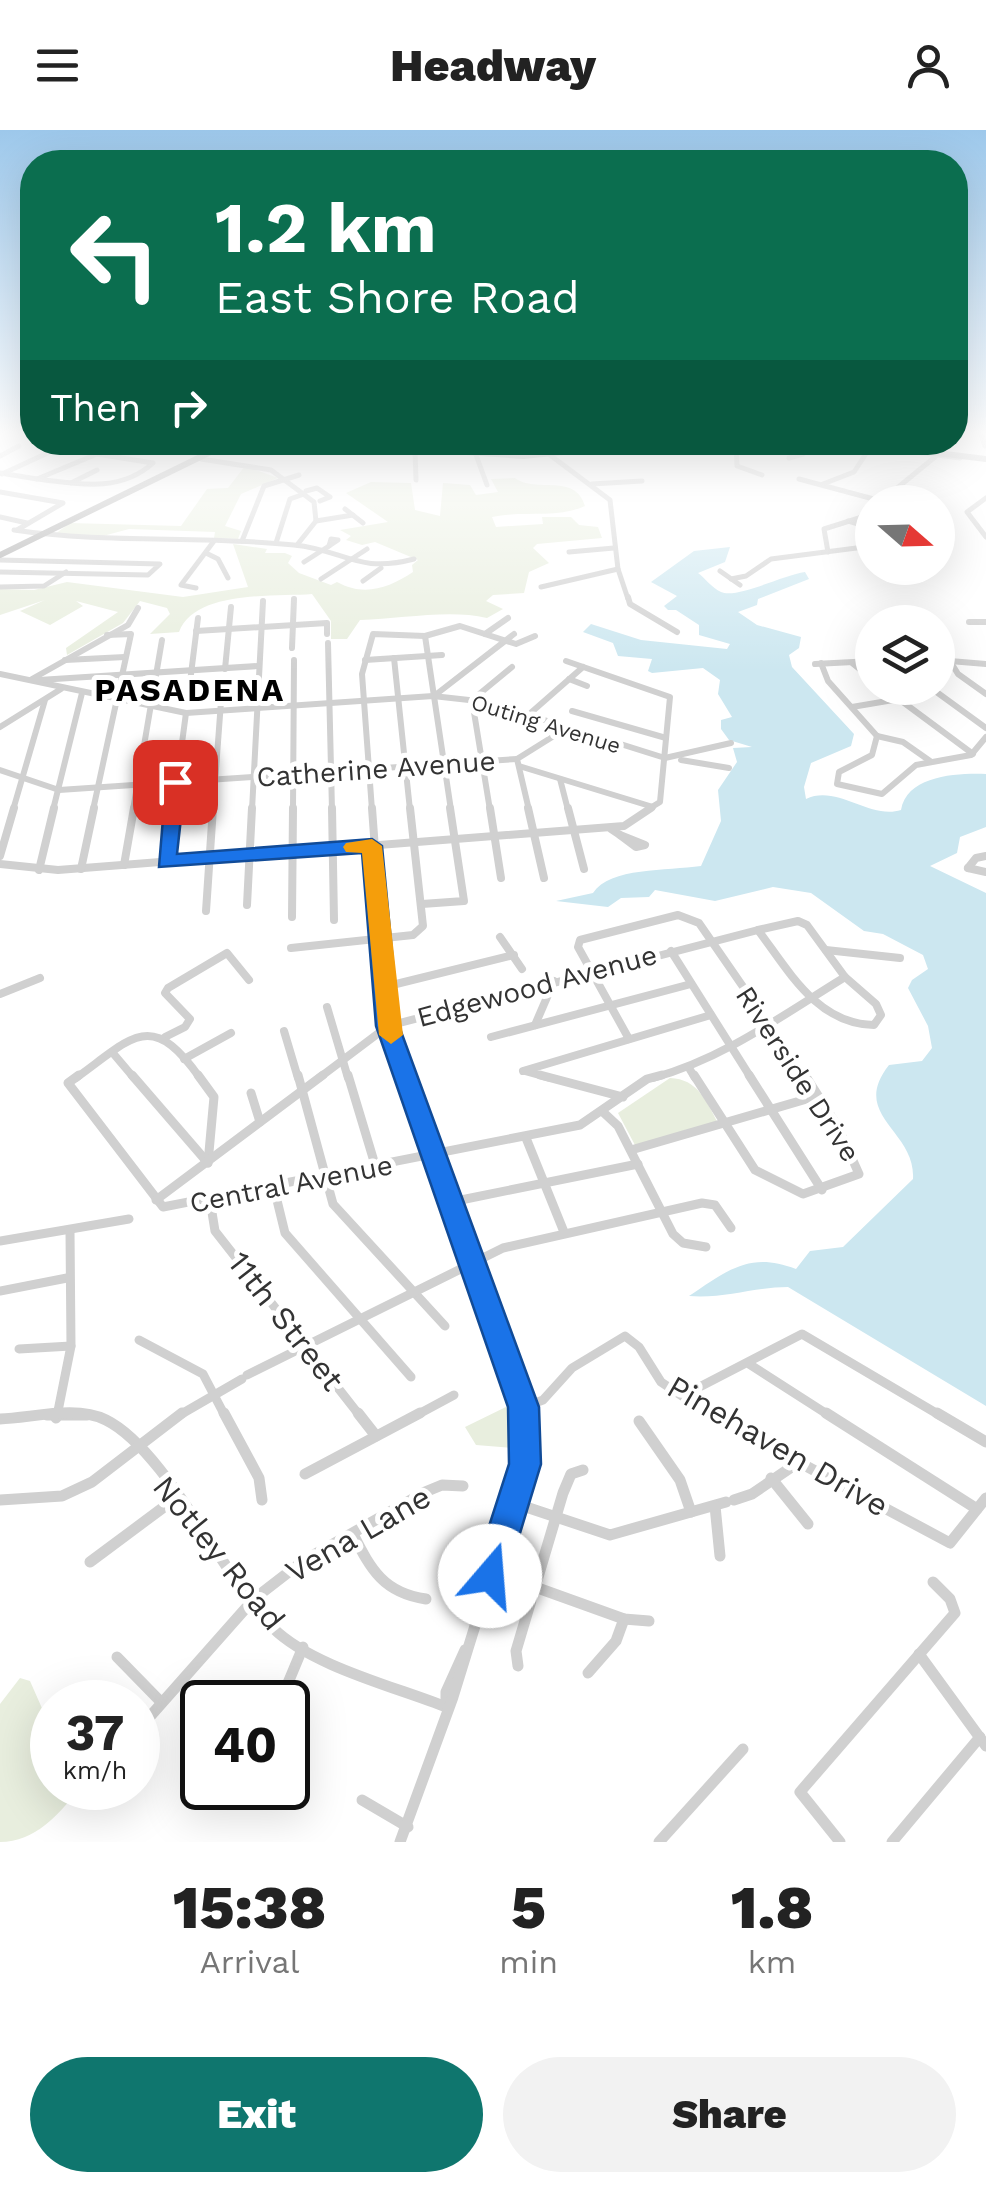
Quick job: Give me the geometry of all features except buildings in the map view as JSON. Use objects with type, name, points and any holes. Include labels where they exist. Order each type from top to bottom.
[{"type":"main road","points":[[0,558],[90,511]]},
{"type":"street","points":[[50,511],[15,530],[90,540],[297,544],[381,568]]},
{"type":"street","points":[[242,541],[254,511]]},
{"type":"street","points":[[277,544],[287,511]]},
{"type":"street","points":[[297,544],[316,521],[318,511]]},
{"type":"street","points":[[348,511],[363,523]]},
{"type":"street","points":[[612,511],[618,570],[630,604],[677,632]]},
{"type":"street","points":[[968,511],[986,537]]},
{"type":"street","points":[[316,521],[353,515]]},
{"type":"street","points":[[0,517],[27,523]]},
{"type":"street","points":[[828,552],[823,530],[855,517]]},
{"type":"street","points":[[848,521],[855,523]]},
{"type":"street","points":[[196,588],[182,586],[197,558],[208,554],[214,541]]},
{"type":"street","points":[[304,562],[329,546]]},
{"type":"street","points":[[569,552],[614,548]]},
{"type":"street","points":[[731,579],[746,576],[770,560],[855,548]]},
{"type":"street","points":[[321,579],[367,549]]},
{"type":"street","points":[[208,554],[218,559],[228,578]]},
{"type":"street","points":[[0,558],[160,564],[148,575],[0,572]]},
{"type":"street","points":[[0,587],[44,586],[65,574],[74,559]]},
{"type":"street","points":[[363,581],[381,568],[414,559]]},
{"type":"street","points":[[541,586],[618,570]]},
{"type":"street","points":[[720,571],[740,585]]},
{"type":"street","points":[[292,648],[294,599]]},
{"type":"street","points":[[246,905],[263,600]]},
{"type":"street","points":[[30,681],[128,625],[138,608]]},
{"type":"street","points":[[225,668],[230,608]]},
{"type":"street","points":[[188,690],[198,618]]},
{"type":"street","points":[[485,634],[508,618]]},
{"type":"street","points":[[969,622],[986,622]]},
{"type":"street","points":[[196,631],[327,623],[334,920]]},
{"type":"street","points":[[400,1842],[446,1706],[454,1696],[514,1503],[525,1464],[524,1407],[388,1026],[372,846],[363,702],[365,660],[373,634],[425,636],[460,626],[516,644],[535,636]]},
{"type":"street","points":[[81,868],[131,634],[106,635]]},
{"type":"street","points":[[433,696],[514,634]]},
{"type":"street","points":[[422,904],[464,901],[425,636]]},
{"type":"street","points":[[124,865],[162,640]]},
{"type":"street","points":[[365,660],[442,655]]},
{"type":"street","points":[[62,660],[126,657]]},
{"type":"street","points":[[291,948],[417,934],[423,926],[394,658]]},
{"type":"street","points":[[292,918],[294,660]]},
{"type":"street","points":[[0,864],[39,870],[81,868],[611,828],[635,821],[654,808],[662,796],[669,696],[566,661]]},
{"type":"street","points":[[955,661],[986,664]]},
{"type":"street","points":[[851,662],[855,665]]},
{"type":"street","points":[[855,662],[818,664],[877,736],[903,742],[930,761]]},
{"type":"street","points":[[30,681],[258,666]]},
{"type":"street","points":[[501,878],[472,700],[512,667]]},
{"type":"street","points":[[526,716],[583,667]]},
{"type":"street","points":[[955,669],[986,694]]},
{"type":"street","name":"Outing Avenue","points":[[0,674],[116,701],[186,712],[433,696],[472,700],[665,758],[677,759],[708,744],[731,743]]},
{"type":"street","points":[[569,679],[587,686]]},
{"type":"street","points":[[206,911],[222,688]]},
{"type":"street","points":[[0,727],[61,689]]},
{"type":"street","points":[[39,870],[82,694]]},
{"type":"street","points":[[0,856],[45,700]]},
{"type":"street","points":[[852,707],[864,705]]},
{"type":"street","points":[[907,705],[973,754]]},
{"type":"street","points":[[954,705],[986,728]]},
{"type":"street","points":[[572,710],[666,738]]},
{"type":"street","points":[[166,862],[186,712]]},
{"type":"street","points":[[544,878],[518,762],[565,729]]},
{"type":"street","points":[[877,736],[873,753],[839,772],[837,784],[882,794],[904,771],[930,761],[973,754],[986,737]]},
{"type":"street","points":[[677,759],[702,767],[729,768]]},
{"type":"street","name":"Catherine Avenue","points":[[0,770],[59,790],[518,762],[654,808]]},
{"type":"street","points":[[0,784],[12,775]]},
{"type":"street","points":[[560,778],[584,869]]},
{"type":"street","points":[[611,828],[619,835]]},
{"type":"street","points":[[986,856],[976,858],[968,868],[986,872]]},
{"type":"street","points":[[629,1039],[578,947],[580,940],[678,915],[699,924],[710,941]]},
{"type":"street","name":"Edgewood Avenue","points":[[156,1200],[388,1026],[794,922],[807,925],[826,950]]},
{"type":"street","points":[[758,930],[811,998],[842,1024],[856,1028],[874,1025],[881,1016],[876,1004],[845,977],[826,950]]},
{"type":"street","points":[[500,938],[522,969]]},
{"type":"street","name":"Riverside Drive","points":[[710,941],[860,1160],[860,1174],[822,1190]]},
{"type":"street","points":[[826,950],[900,958]]},
{"type":"street","points":[[670,951],[822,1190],[804,1194],[755,1170],[720,1122],[689,1068]]},
{"type":"street","points":[[156,1200],[68,1083],[136,1036],[184,1027],[190,1019],[165,993],[168,988],[228,954],[249,980]]},
{"type":"street","points":[[384,986],[514,955]]},
{"type":"street","name":"Central Avenue","points":[[156,1200],[163,1207],[210,1200],[580,1125],[603,1113],[647,1079],[689,1068],[731,1047],[845,977]]},
{"type":"street","points":[[1,992],[40,978]]},
{"type":"street","points":[[536,1026],[554,981]]},
{"type":"street","points":[[491,1036],[691,984]]},
{"type":"street","points":[[327,1007],[376,1168]]},
{"type":"street","points":[[623,1097],[523,1071],[711,1015]]},
{"type":"street","points":[[284,1031],[329,1178],[333,1204],[445,1326]]},
{"type":"street","points":[[184,1060],[230,1033]]},
{"type":"street","points":[[161,1034],[214,1097],[208,1163]]},
{"type":"street","points":[[112,1052],[208,1163]]},
{"type":"street","points":[[251,1093],[260,1122]]},
{"type":"street","points":[[631,1150],[817,1096]]},
{"type":"street","points":[[603,1113],[618,1126],[673,1234],[683,1243],[706,1247]]},
{"type":"street","points":[[526,1138],[564,1232]]},
{"type":"street","points":[[452,1202],[638,1164]]},
{"type":"street","points":[[274,1188],[284,1233],[412,1377]]},
{"type":"street","name":"11th Street","points":[[210,1200],[215,1232],[376,1436]]},
{"type":"street","points":[[0,1500],[62,1496],[92,1482],[213,1394],[503,1248],[663,1209],[715,1205],[731,1228]]},
{"type":"street","points":[[0,1241],[129,1218]]},
{"type":"street","points":[[56,1418],[71,1346],[70,1231]]},
{"type":"street","points":[[0,1292],[68,1278]]},
{"type":"street","points":[[684,1395],[802,1334],[986,1442]]},
{"type":"street","name":"Pinehaven Drive","points":[[524,1407],[543,1400],[572,1368],[625,1336],[639,1342],[664,1386],[796,1464],[950,1543],[977,1509]]},
{"type":"street","points":[[139,1340],[194,1368],[213,1394],[259,1478],[262,1500]]},
{"type":"street","points":[[19,1349],[71,1346]]},
{"type":"street","points":[[749,1364],[977,1509],[986,1498]]},
{"type":"street","points":[[305,1474],[454,1395]]},
{"type":"street","name":"Notley Road","points":[[0,1419],[89,1415],[110,1421],[176,1498],[274,1630],[303,1647],[446,1706]]},
{"type":"street","points":[[639,1421],[680,1480],[692,1512]]},
{"type":"street","points":[[514,1503],[556,1520],[610,1534],[752,1494],[796,1464]]},
{"type":"street","points":[[518,1666],[516,1651],[571,1474],[583,1470]]},
{"type":"street","points":[[771,1478],[808,1524]]},
{"type":"street","name":"Vena Lane","points":[[160,1701],[254,1599],[303,1561],[425,1492],[442,1485],[462,1486]]},
{"type":"street","points":[[90,1562],[176,1498]]},
{"type":"street","points":[[720,1556],[725,1503]]},
{"type":"street","points":[[353,1534],[385,1588],[397,1596],[426,1599]]},
{"type":"street","points":[[840,1842],[800,1792],[955,1614],[950,1599],[934,1582]]},
{"type":"street","points":[[535,1587],[624,1618],[649,1621]]},
{"type":"street","points":[[588,1673],[616,1641],[624,1618]]},
{"type":"street","points":[[289,1680],[303,1647]]},
{"type":"street","points":[[892,1842],[983,1741],[919,1654]]},
{"type":"street","points":[[117,1657],[139,1680]]},
{"type":"street","points":[[659,1842],[743,1748]]},
{"type":"street","points":[[362,1800],[408,1826]]},
{"type":"green space","points":[[192,511],[233,511],[225,526],[241,531],[238,539],[214,538],[215,532],[129,529],[103,536],[55,534],[70,523],[181,526]]},
{"type":"green space","points":[[372,511],[419,511],[440,516],[440,511],[569,511],[492,517],[496,527],[543,524],[542,517],[571,517],[579,525],[598,527],[602,538],[537,544],[533,548],[549,563],[529,572],[524,593],[493,595],[486,601],[503,609],[487,618],[441,614],[360,620],[347,639],[331,639],[331,621],[312,594],[218,602],[188,618],[179,632],[150,634],[170,614],[167,608],[140,601],[123,623],[67,655],[66,648],[118,612],[76,601],[83,606],[50,625],[20,611],[45,600],[0,615],[0,589],[34,590],[67,582],[183,597],[248,587],[233,544],[267,549],[265,553],[285,553],[292,556],[288,563],[299,573],[331,585],[337,582],[367,590],[386,586],[413,572],[412,565],[418,560],[375,542],[362,545],[346,540],[351,536],[340,530],[388,522]]},
{"type":"green space","points":[[670,1078],[694,1087],[718,1123],[636,1147],[618,1113]]},
{"type":"green space","points":[[512,1404],[514,1448],[476,1445],[465,1427]]},
{"type":"green space","points":[[20,1678],[30,1681],[30,1810],[61,1810],[35,1832],[0,1842],[0,1704]]},
{"type":"water","points":[[730,547],[725,562],[698,573],[721,592],[738,592],[805,572],[809,579],[758,599],[757,605],[738,612],[757,625],[801,637],[799,648],[789,655],[792,667],[854,734],[851,746],[811,763],[804,787],[806,799],[830,796],[889,812],[901,810],[913,789],[935,778],[986,774],[986,827],[960,837],[957,853],[930,866],[986,893],[986,1406],[788,1287],[689,1296],[740,1266],[765,1262],[796,1269],[810,1251],[843,1247],[913,1179],[905,1148],[880,1111],[876,1097],[889,1065],[922,1061],[932,1048],[928,1026],[908,988],[912,980],[928,969],[923,955],[883,934],[864,931],[811,893],[773,887],[715,901],[655,890],[649,897],[621,898],[608,907],[556,901],[593,893],[626,874],[701,866],[721,821],[718,790],[737,762],[733,748],[752,747],[729,740],[721,729],[721,720],[732,717],[718,694],[720,680],[703,668],[652,673],[648,671],[652,659],[618,656],[613,643],[583,632],[591,624],[641,640],[727,649],[730,644],[699,635],[699,625],[676,610],[668,610],[664,606],[677,596],[651,582],[694,551]]},
{"type":"slow traffic","points":[[353,847],[372,846],[391,1035]]},
{"type":"district","name":"PASADENA","points":[[190,690]]},
{"type":"route","points":[[175,782],[166,862],[372,846],[388,1026],[432,1156],[509,1356],[524,1407],[525,1464],[490,1576]]}]
